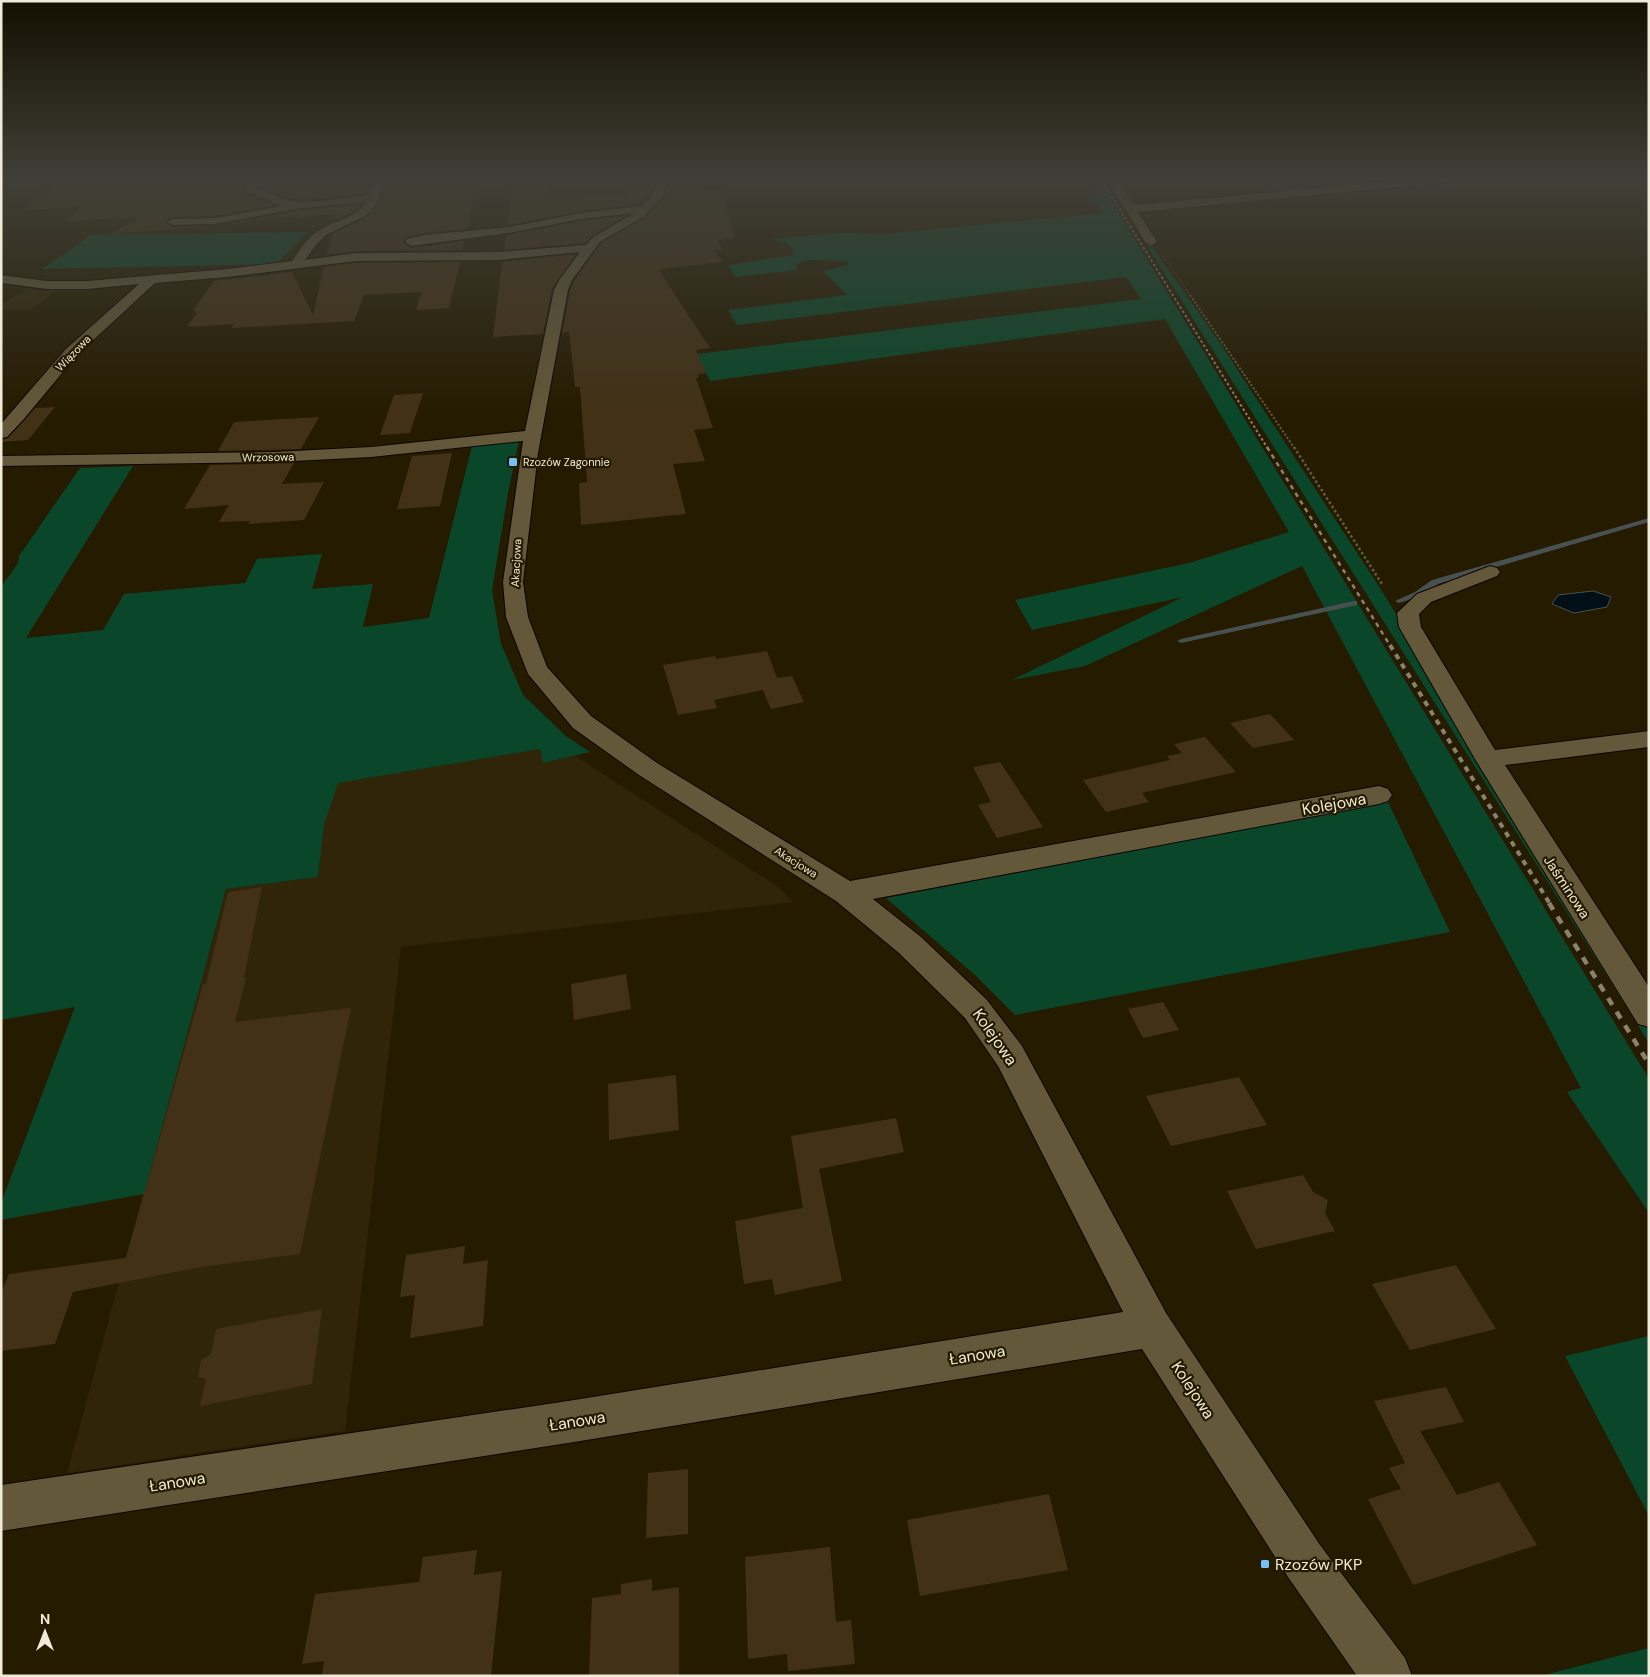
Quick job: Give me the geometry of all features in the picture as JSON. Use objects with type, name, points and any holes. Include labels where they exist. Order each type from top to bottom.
[{"type":"street","points":[[296,264],[301,257]]},
{"type":"street","points":[[1,279],[64,286],[151,280],[363,257]]},
{"type":"street","name":"Akacjowa","points":[[582,257],[566,279],[561,290],[521,505],[513,582],[517,617],[536,669],[582,722],[648,768],[846,893]]},
{"type":"street","name":"Wiązowa","points":[[1,433],[20,414],[61,363],[82,341],[151,280]]},
{"type":"street","name":"Wrzosowa","points":[[1,461],[275,457],[371,452],[533,435]]},
{"type":"street","name":"Jaśminowa","points":[[1490,572],[1424,598],[1408,613],[1410,627],[1545,852],[1649,1014]]},
{"type":"street","points":[[1488,759],[1649,739]]},
{"type":"street","name":"Kolejowa","points":[[846,893],[1379,795]]},
{"type":"street","name":"Kolejowa","points":[[846,893],[910,945],[976,1009],[1010,1056],[1152,1327],[1304,1561],[1387,1676]]},
{"type":"street","name":"Łanowa","points":[[1,1508],[568,1422],[1152,1327]]},
{"type":"path","points":[[1162,257],[1320,485],[1382,584]]},
{"type":"shaded area","points":[[28,288],[42,291],[58,289],[31,310],[1,310],[1,304]]},
{"type":"shaded area","points":[[1593,591],[1611,597],[1607,607],[1574,613],[1552,604],[1558,595]]},
{"type":"shaded area","points":[[540,749],[543,763],[575,756],[777,886],[793,902],[401,947],[345,1431],[67,1473],[226,889],[318,877],[324,825],[337,783]]},
{"type":"green space","points":[[59,257],[283,257],[276,264],[42,269]]},
{"type":"green space","points":[[779,257],[1146,257],[1649,1079],[1649,1213],[1567,1092],[1581,1088],[1302,566],[1085,666],[1012,680],[1183,597],[1032,630],[1015,600],[1189,563],[1289,532],[1165,319],[710,381],[697,354],[1141,299],[1126,277],[737,325],[728,310],[847,295],[823,271],[849,265],[846,261],[808,260],[796,264],[798,270],[735,277],[728,265]]},
{"type":"green space","points":[[1154,257],[1160,257],[1220,343],[1380,588],[1649,1023],[1649,1043]]},
{"type":"green space","points":[[519,441],[508,493],[492,590],[501,644],[523,695],[567,737],[590,752],[543,763],[540,749],[338,783],[324,825],[318,877],[226,889],[144,1194],[1,1220],[1,1203],[75,1007],[1,1020],[1,587],[18,563],[19,556],[80,468],[133,466],[26,638],[103,630],[124,594],[245,583],[257,559],[322,554],[312,589],[373,584],[363,627],[429,618],[472,446]]},
{"type":"green space","points":[[1388,802],[1450,932],[1015,1015],[975,975],[886,898]]},
{"type":"green space","points":[[1649,1336],[1649,1516],[1565,1356]]},
{"type":"green space","points":[[1649,1648],[1649,1676],[1540,1676]]},
{"type":"building","points":[[546,257],[574,257],[552,289],[543,334],[493,337],[502,262]]},
{"type":"building","points":[[591,257],[719,257],[723,262],[658,269],[710,348],[696,350],[706,373],[697,374],[699,378],[696,378],[713,428],[694,430],[705,461],[673,464],[686,514],[581,525],[579,483],[587,482],[580,387],[575,387],[569,332],[562,333],[570,291],[574,281]]},
{"type":"building","points":[[460,262],[449,308],[416,310],[421,292],[364,295],[354,321],[231,328],[234,324],[187,327],[197,313],[193,310],[214,281],[292,272],[313,315],[324,267],[356,263]]},
{"type":"building","points":[[423,393],[410,433],[380,435],[394,395]]},
{"type":"building","points":[[55,407],[28,440],[1,442],[1,440],[8,438],[35,408]]},
{"type":"building","points":[[319,417],[301,449],[218,451],[234,422]]},
{"type":"building","points":[[452,453],[440,506],[397,509],[412,456]]},
{"type":"building","points":[[294,463],[282,484],[324,482],[304,520],[248,524],[250,521],[219,522],[229,505],[184,509],[210,465]]},
{"type":"building","points":[[767,651],[777,678],[792,676],[804,702],[771,709],[763,690],[714,700],[717,708],[678,715],[663,665],[715,656],[716,659]]},
{"type":"building","points":[[1270,714],[1294,740],[1253,748],[1230,723]]},
{"type":"building","points":[[1205,737],[1236,772],[1142,793],[1149,802],[1106,812],[1083,780],[1170,760],[1167,756],[1182,753],[1174,744]]},
{"type":"building","points":[[1000,762],[1043,827],[997,838],[978,805],[991,802],[973,767]]},
{"type":"building","points":[[262,887],[244,978],[246,978],[235,1022],[351,1008],[300,1254],[201,1267],[73,1292],[55,1344],[1,1351],[1,1293],[9,1274],[126,1258],[203,984],[206,984],[228,892]]},
{"type":"building","points":[[626,974],[631,1009],[574,1020],[571,984]]},
{"type":"building","points":[[1163,1002],[1179,1030],[1143,1038],[1128,1009]]},
{"type":"building","points":[[676,1075],[679,1130],[609,1140],[608,1084]]},
{"type":"building","points":[[1239,1077],[1267,1125],[1171,1146],[1146,1096]]},
{"type":"building","points":[[896,1118],[904,1152],[819,1169],[842,1281],[775,1295],[772,1279],[744,1284],[735,1221],[803,1208],[791,1136]]},
{"type":"building","points":[[1303,1175],[1313,1192],[1328,1200],[1325,1213],[1335,1231],[1256,1249],[1227,1191]]},
{"type":"building","points":[[465,1246],[463,1264],[488,1260],[483,1326],[410,1338],[415,1295],[400,1297],[406,1255]]},
{"type":"building","points":[[1456,1265],[1496,1329],[1410,1350],[1372,1284]]},
{"type":"building","points":[[322,1309],[312,1384],[200,1406],[206,1379],[198,1377],[201,1360],[211,1354],[216,1329]]},
{"type":"building","points":[[1446,1387],[1464,1422],[1420,1431],[1457,1495],[1499,1482],[1537,1545],[1413,1585],[1368,1499],[1401,1489],[1389,1468],[1405,1463],[1374,1401]]},
{"type":"building","points":[[688,1469],[688,1534],[646,1538],[648,1473]]},
{"type":"building","points":[[1049,1494],[1068,1570],[920,1596],[907,1520]]},
{"type":"building","points":[[830,1547],[836,1622],[851,1620],[855,1664],[788,1671],[787,1654],[748,1659],[745,1557]]},
{"type":"building","points":[[477,1550],[474,1575],[502,1571],[491,1676],[322,1676],[324,1661],[302,1664],[315,1594],[419,1582],[423,1557]]},
{"type":"building","points":[[652,1579],[652,1591],[679,1587],[679,1676],[589,1676],[592,1598],[621,1594],[621,1584]]},
{"type":"waterway","points":[[1399,601],[1418,594],[1435,582],[1649,520]]},
{"type":"waterway","points":[[1181,641],[1354,603]]},
{"type":"railway","points":[[1149,257],[1268,449]]},
{"type":"railway","points":[[1267,447],[1391,647]]},
{"type":"railway","points":[[1390,645],[1550,904]]},
{"type":"railway","points":[[1549,903],[1649,1064]]},
{"type":"place","name":"Rzozów Zagonnie","points":[[513,462]]},
{"type":"place","name":"Rzozów PKP","points":[[1265,1564]]}]
